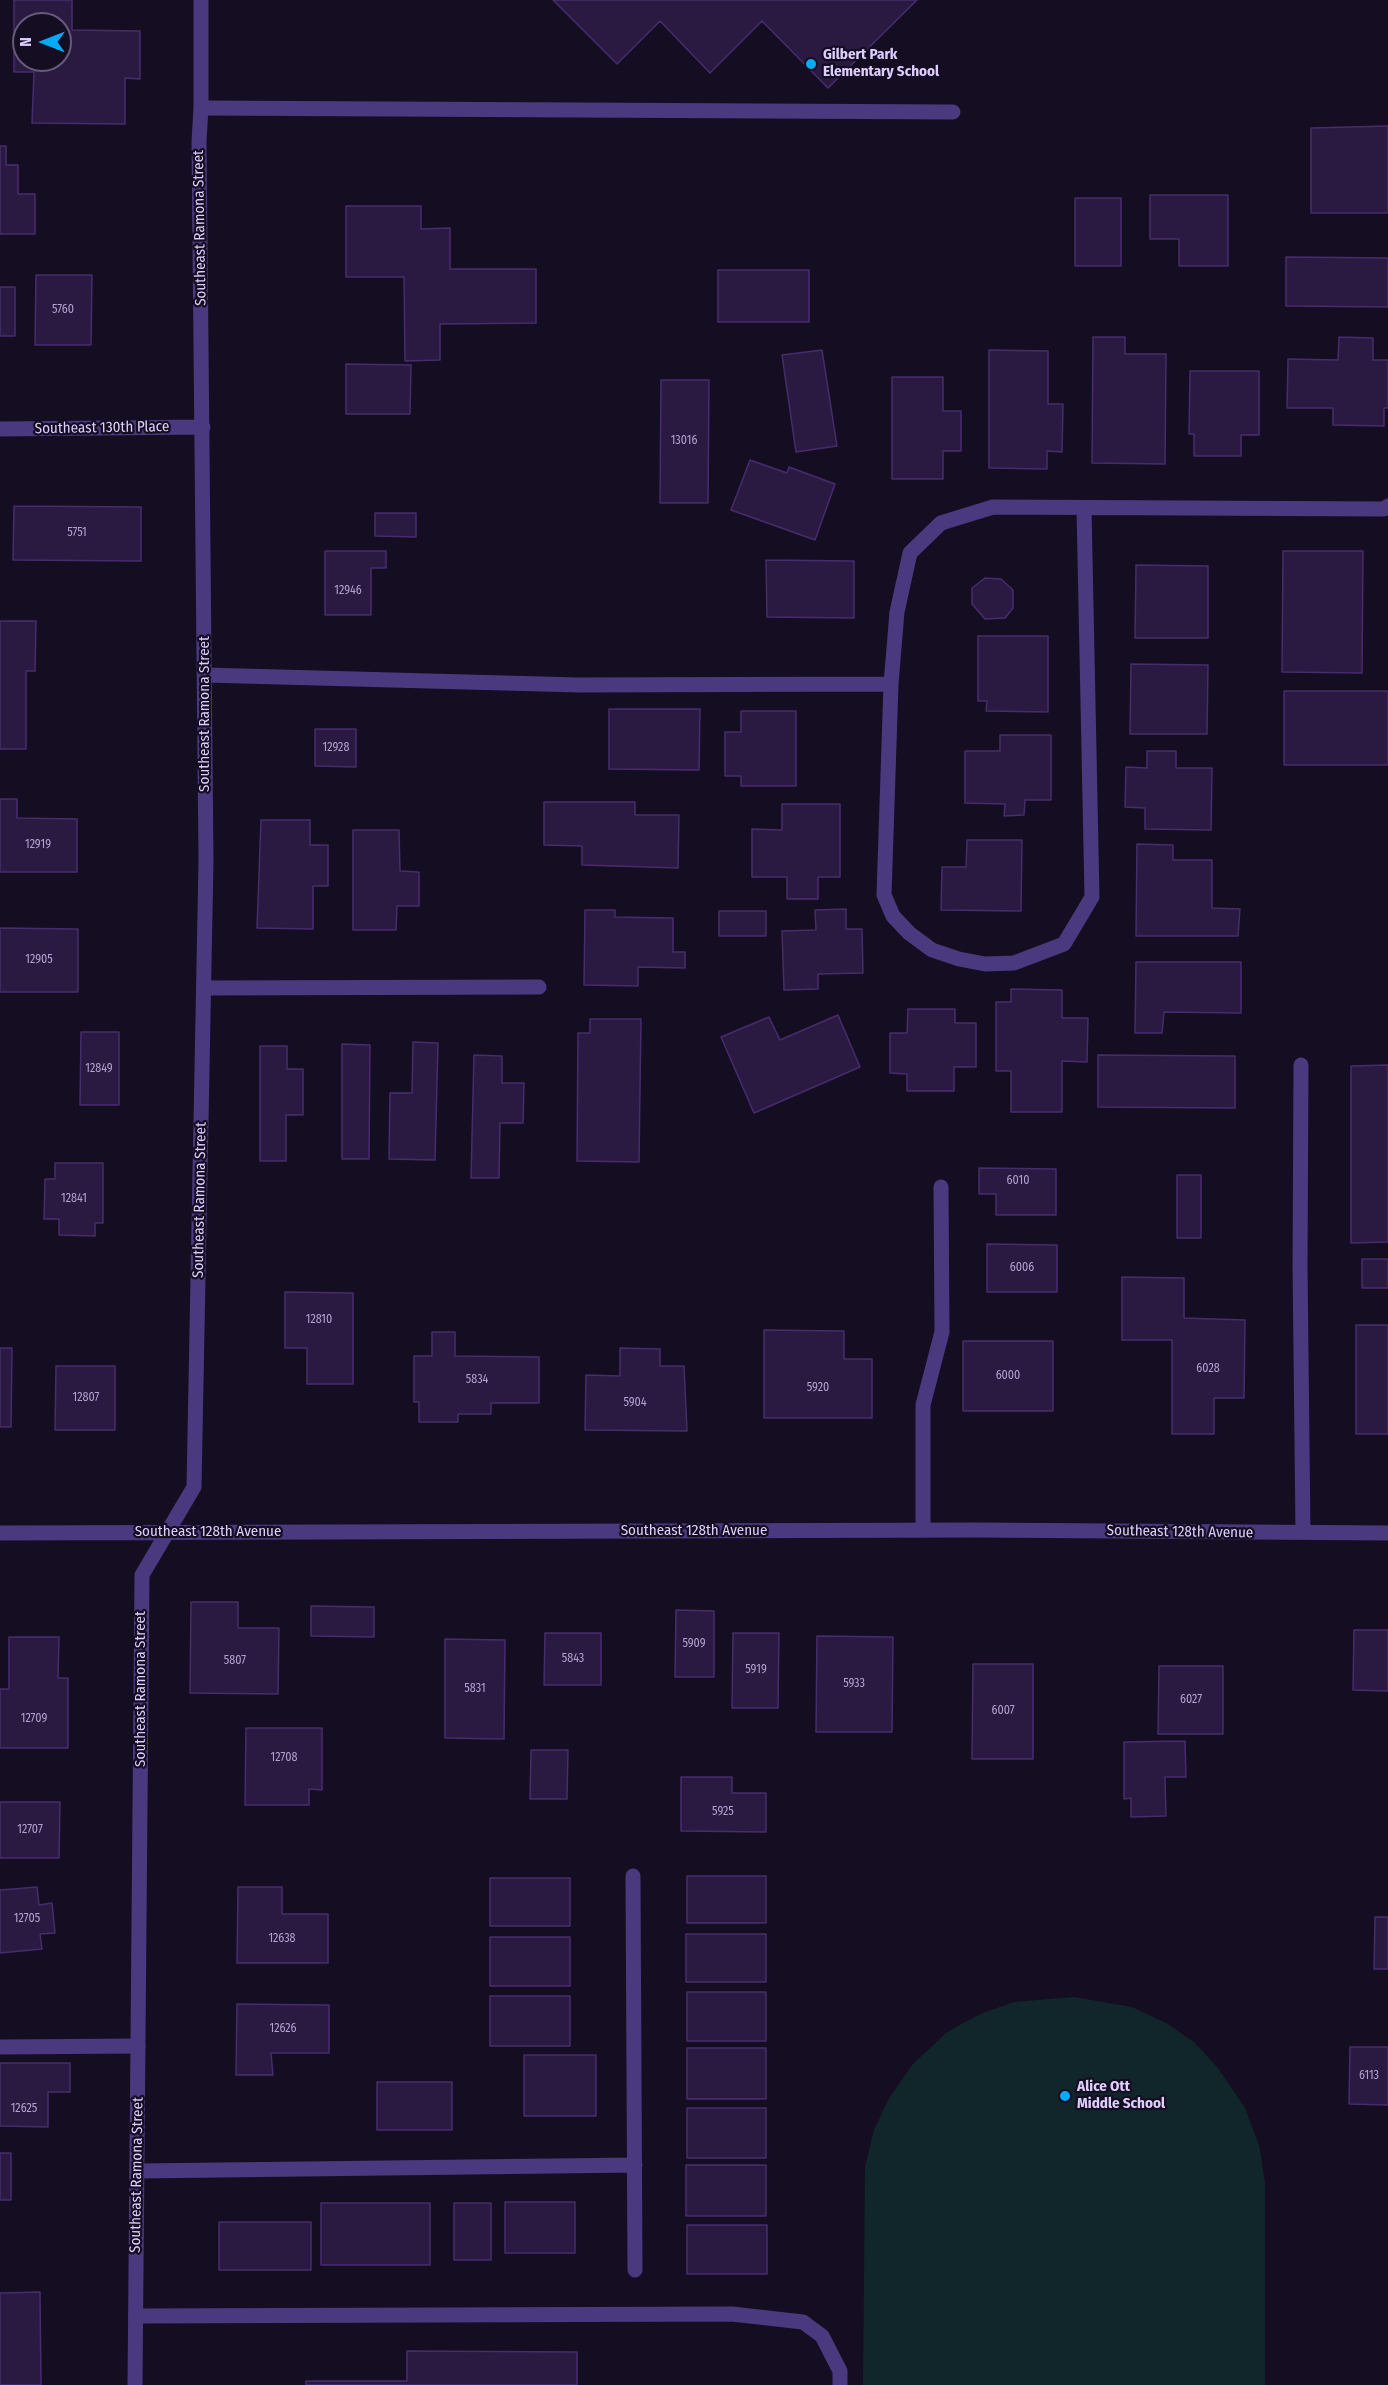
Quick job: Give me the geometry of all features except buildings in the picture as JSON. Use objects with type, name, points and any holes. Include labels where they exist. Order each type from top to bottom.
[{"type":"street","name":"Southeast Ramona Street","points":[[135,2385],[142,1575],[194,1487],[204,988],[205,675],[199,141],[201,0]]},
{"type":"street","points":[[201,108],[953,112]]},
{"type":"street","name":"Southeast 130th Place","points":[[0,429],[203,427]]},
{"type":"street","points":[[1084,508],[1092,897],[1064,944],[1014,963],[985,964],[959,959],[932,950],[909,933],[893,916],[884,895],[891,684],[897,612],[910,553],[941,523],[993,507],[1384,509],[1388,506]]},
{"type":"street","points":[[205,675],[579,685],[891,684]]},
{"type":"street","points":[[204,988],[539,987]]},
{"type":"street","points":[[1301,1065],[1300,1266],[1303,1533]]},
{"type":"street","points":[[923,1530],[922,1405],[942,1332],[941,1187]]},
{"type":"street","name":"Southeast 128th Avenue","points":[[0,1533],[923,1530],[1388,1533]]},
{"type":"street","points":[[633,1876],[635,2270]]},
{"type":"street","points":[[0,2047],[138,2046]]},
{"type":"street","points":[[137,2171],[635,2165]]},
{"type":"street","points":[[135,2316],[732,2314],[803,2322],[822,2336],[840,2371],[840,2385]]},
{"type":"green space","points":[[1074,1997],[1132,2007],[1168,2024],[1195,2043],[1218,2068],[1245,2108],[1259,2145],[1265,2182],[1265,2385],[863,2385],[865,2167],[874,2130],[888,2100],[912,2065],[946,2033],[963,2023],[1014,2002]]},
{"type":"place","name":"Gilbert Park Elementary School","points":[[811,64]]},
{"type":"place","name":"Alice Ott Middle School","points":[[1065,2096]]}]
